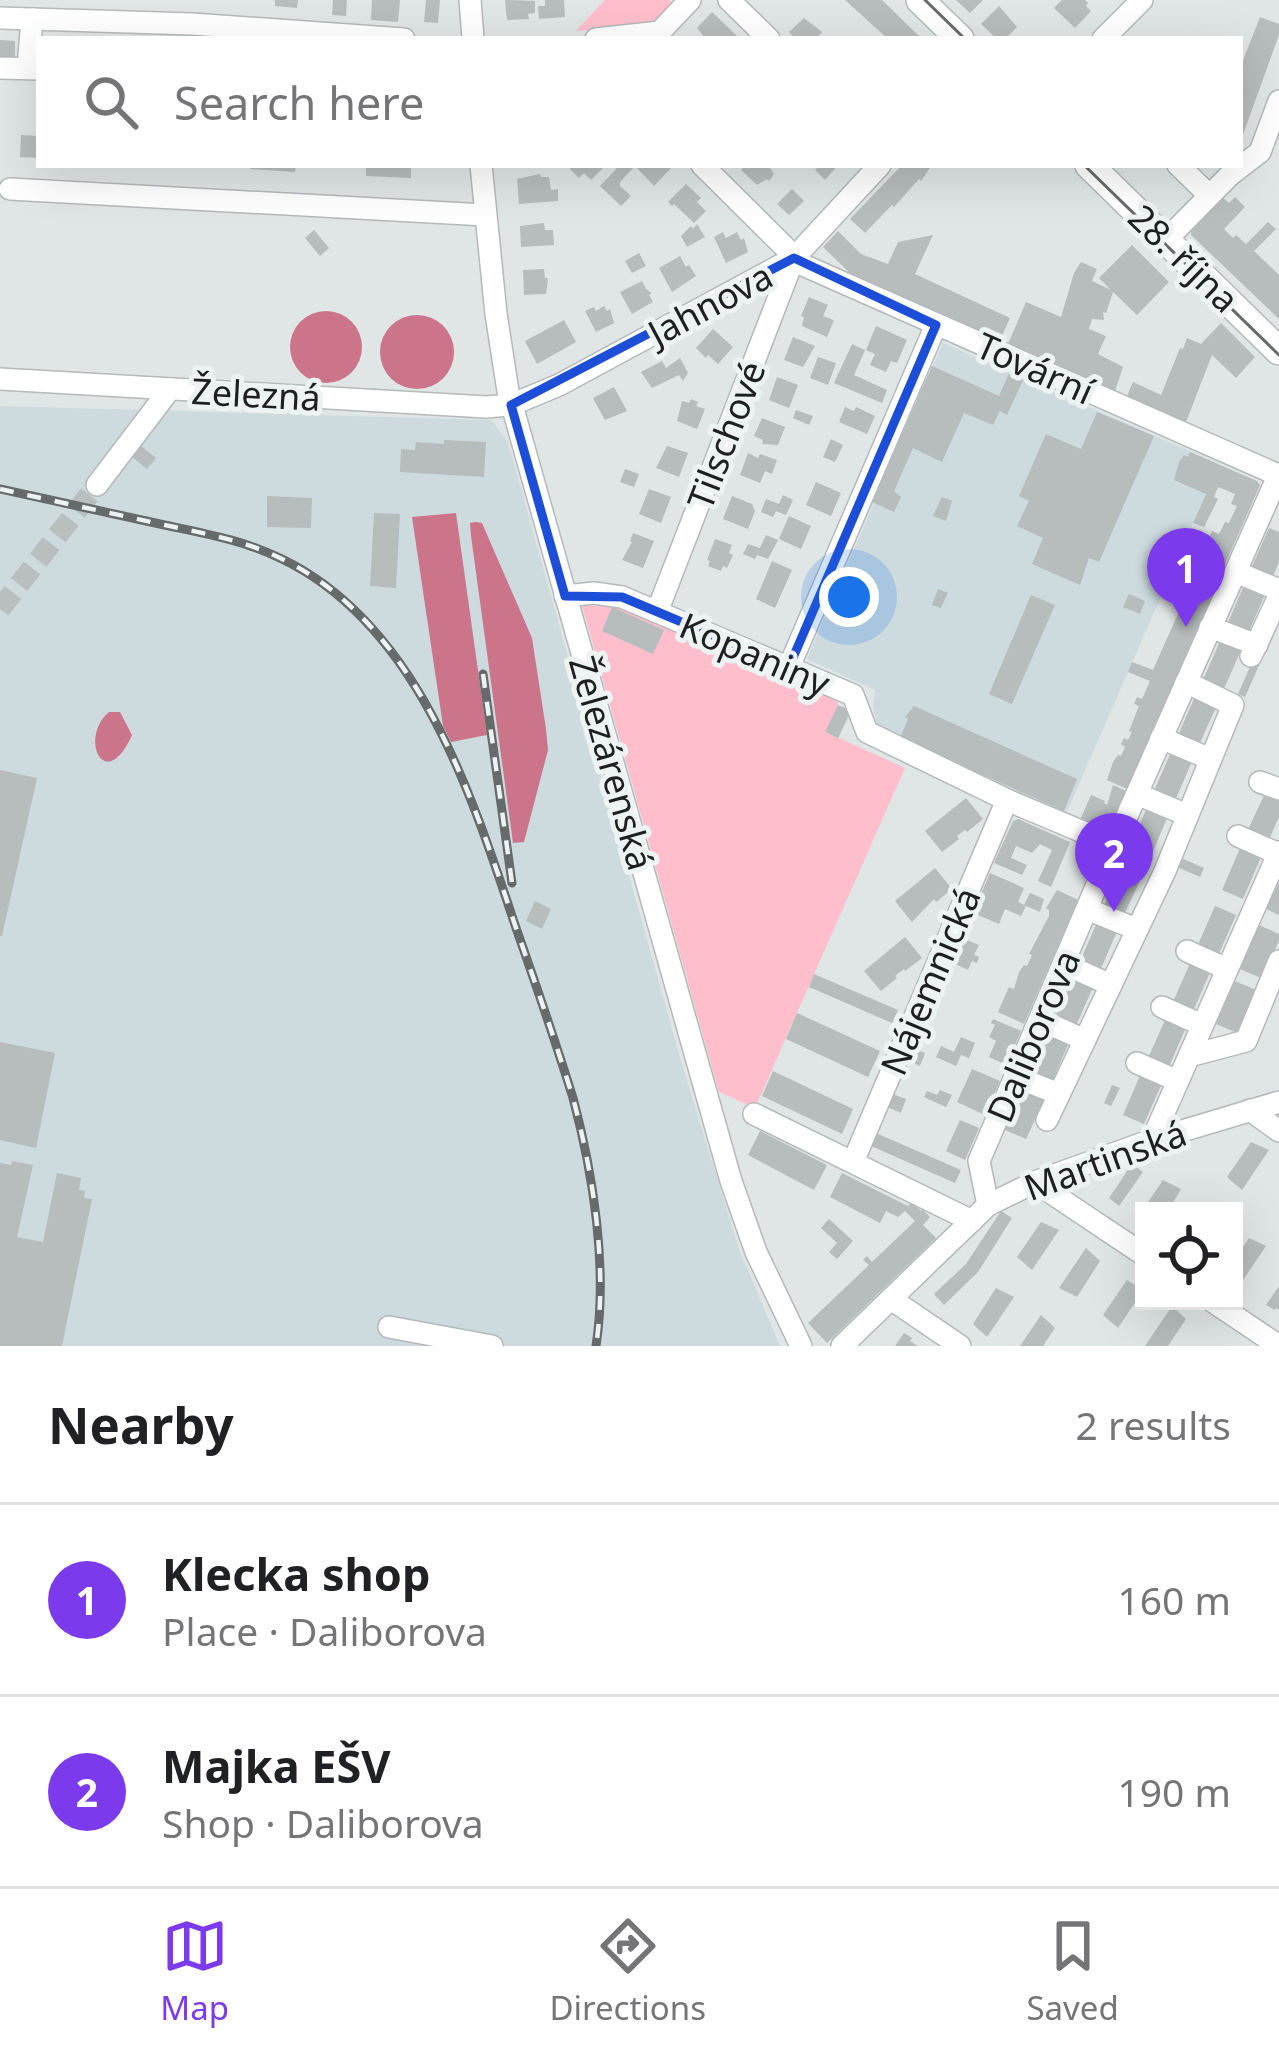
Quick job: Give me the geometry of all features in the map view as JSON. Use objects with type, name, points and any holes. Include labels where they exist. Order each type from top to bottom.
[{"type":"main road","points":[[920,0],[957,36]]},
{"type":"main road","name":"28. října","points":[[1092,168],[1279,351]]},
{"type":"street","points":[[470,0],[472,36]]},
{"type":"street","points":[[656,36],[688,0]]},
{"type":"street","points":[[730,0],[766,36]]},
{"type":"street","points":[[1106,36],[1142,0]]},
{"type":"street","points":[[0,18],[313,36]]},
{"type":"street","points":[[0,68],[34,69],[32,19]]},
{"type":"street","points":[[1243,165],[1260,152],[1279,101]]},
{"type":"street","name":"Železárenská","points":[[481,168],[502,364],[512,405],[731,1181],[755,1252],[801,1346]]},
{"type":"street","name":"Tovární","points":[[705,168],[803,266],[1279,475]]},
{"type":"street","name":"Jahnova","points":[[512,405],[559,386],[794,258],[877,168]]},
{"type":"street","points":[[1181,168],[1209,195]]},
{"type":"street","points":[[1166,240],[1239,168]]},
{"type":"street","points":[[10,189],[484,215]]},
{"type":"street","name":"Tilschové","points":[[657,612],[794,258]]},
{"type":"street","points":[[789,667],[936,325]]},
{"type":"street","name":"Železná","points":[[0,380],[512,405]]},
{"type":"street","points":[[97,485],[170,389]]},
{"type":"street","name":"Daliborova","points":[[980,1213],[979,1161],[1210,627],[1235,572],[1269,522],[1279,475]]},
{"type":"street","points":[[1210,627],[1254,651],[1279,593],[1235,572]]},
{"type":"street","name":"Kopaniny","points":[[566,596],[612,595],[853,695],[867,732],[1114,845]]},
{"type":"street","points":[[1047,1120],[1165,871],[1233,705],[1186,682]]},
{"type":"street","points":[[1161,738],[1210,758]]},
{"type":"street","points":[[1137,794],[1187,815]]},
{"type":"street","name":"Nájemnická","points":[[854,1162],[1007,800]]},
{"type":"street","points":[[1152,1140],[1279,853],[1238,836]]},
{"type":"street","points":[[1087,909],[1136,929]]},
{"type":"street","points":[[1186,951],[1227,969]]},
{"type":"street","points":[[1189,1056],[1246,1041],[1279,962]]},
{"type":"street","points":[[1064,964],[1111,985]]},
{"type":"street","points":[[1162,1007],[1202,1025]]},
{"type":"street","points":[[1040,1020],[1085,1040]]},
{"type":"street","points":[[1137,1063],[1178,1081]]},
{"type":"street","points":[[1016,1077],[1059,1094]]},
{"type":"street","name":"Martinská","points":[[842,1346],[980,1213],[1036,1182],[1152,1140],[1279,1102]]},
{"type":"street","points":[[1250,1110],[1279,1131]]},
{"type":"street","points":[[754,1114],[854,1162],[980,1213]]},
{"type":"street","points":[[1036,1182],[1135,1249]]},
{"type":"street","points":[[892,1299],[960,1346]]},
{"type":"street","points":[[1225,1310],[1279,1346]]},
{"type":"street","points":[[389,1327],[492,1346]]},
{"type":"highlighted area","points":[[794,258],[936,325],[789,667],[622,597],[565,596],[511,405]]},
{"type":"shaded area","points":[[605,0],[669,0],[675,6],[657,24],[576,31]]},
{"type":"shaded area","points":[[326,311],[352,321],[362,347],[352,373],[326,383],[300,373],[290,347],[300,321]]},
{"type":"shaded area","points":[[417,315],[443,326],[454,352],[443,378],[417,389],[391,378],[380,352],[391,326]]},
{"type":"shaded area","points":[[943,343],[1219,464],[1065,816],[901,743],[877,724],[875,690],[807,659]]},
{"type":"shaded area","points":[[0,406],[491,420],[508,442],[681,1061],[739,1249],[780,1346],[0,1346]]},
{"type":"shaded area","points":[[456,513],[487,735],[451,742],[443,726],[412,517]]},
{"type":"shaded area","points":[[470,523],[482,523],[532,638],[546,729],[548,750],[524,842],[513,843],[471,536]]},
{"type":"shaded area","points":[[582,605],[638,614],[838,701],[826,732],[905,768],[755,1108],[719,1092]]},
{"type":"shaded area","points":[[109,712],[120,712],[132,735],[122,752],[105,761],[99,756],[96,735]]},
{"type":"building","points":[[275,0],[298,0],[297,8],[275,6]]},
{"type":"building","points":[[333,0],[347,0],[346,16],[332,15]]},
{"type":"building","points":[[372,0],[400,0],[398,22],[371,20]]},
{"type":"building","points":[[426,0],[440,0],[438,23],[424,22]]},
{"type":"building","points":[[505,0],[535,1],[535,13],[528,14],[529,19],[507,20]]},
{"type":"building","points":[[545,0],[564,0],[565,17],[539,19],[538,6],[545,6]]},
{"type":"building","points":[[845,0],[882,0],[919,36],[885,36]]},
{"type":"building","points":[[956,0],[983,0],[970,13]]},
{"type":"building","points":[[1062,0],[1085,0],[1091,11],[1075,28],[1054,8]]},
{"type":"building","points":[[999,6],[1017,27],[1008,36],[994,36],[981,24]]},
{"type":"building","points":[[712,12],[737,36],[703,36],[697,28]]},
{"type":"building","points":[[1260,17],[1279,24],[1243,134],[1243,60]]},
{"type":"building","points":[[804,18],[822,32],[793,36],[789,32]]},
{"type":"building","points":[[0,40],[15,41],[15,63],[0,63]]},
{"type":"building","points":[[21,135],[36,136],[36,158],[20,157]]},
{"type":"building","points":[[250,168],[296,168],[295,172]]},
{"type":"building","points":[[366,168],[411,168],[411,178],[366,176]]},
{"type":"building","points":[[603,168],[591,180],[584,173],[579,178],[570,169]]},
{"type":"building","points":[[617,168],[633,168],[620,182],[631,196],[621,206],[600,186]]},
{"type":"building","points":[[637,168],[671,168],[654,186]]},
{"type":"building","points":[[770,168],[774,174],[757,185],[741,170]]},
{"type":"building","points":[[817,168],[835,168],[825,180]]},
{"type":"building","points":[[899,168],[930,168],[865,233],[850,219]]},
{"type":"building","points":[[549,177],[551,190],[558,189],[558,201],[519,204],[517,179]]},
{"type":"building","points":[[686,184],[701,198],[697,202],[706,211],[694,223],[668,202]]},
{"type":"building","points":[[792,189],[804,201],[789,215],[777,204]]},
{"type":"building","points":[[1222,197],[1229,203],[1235,197],[1245,207],[1224,229],[1233,238],[1236,235],[1246,244],[1268,222],[1276,229],[1254,251],[1279,275],[1279,319],[1191,235]]},
{"type":"building","points":[[544,223],[545,230],[553,230],[554,245],[521,247],[520,226]]},
{"type":"building","points":[[697,224],[705,237],[687,247],[681,236]]},
{"type":"building","points":[[314,230],[329,248],[320,256],[305,238]]},
{"type":"building","points":[[838,231],[861,254],[888,264],[898,242],[933,235],[915,274],[1010,318],[1000,340],[852,275],[823,247]]},
{"type":"building","points":[[723,232],[726,238],[737,232],[748,252],[726,263],[714,237]]},
{"type":"building","points":[[1132,245],[1169,282],[1137,315],[1113,292],[1104,320],[1092,319],[1089,329],[1106,336],[1098,354],[1123,367],[1115,391],[1008,344],[1026,302],[1061,317],[1081,262],[1097,269],[1092,281],[1111,290],[1099,278]]},
{"type":"building","points":[[639,253],[646,266],[632,273],[625,261]]},
{"type":"building","points":[[680,256],[696,276],[672,292],[659,268]]},
{"type":"building","points":[[544,269],[546,294],[524,295],[523,270]]},
{"type":"building","points":[[642,281],[653,302],[632,314],[620,292]]},
{"type":"building","points":[[809,297],[828,305],[823,316],[834,320],[827,337],[802,326]]},
{"type":"building","points":[[610,309],[614,323],[596,332],[585,311]]},
{"type":"building","points":[[564,320],[576,342],[537,364],[525,341]]},
{"type":"building","points":[[1221,323],[1255,357],[1236,378],[1212,355],[1186,422],[1127,396],[1133,382],[1161,395],[1187,338],[1201,344]]},
{"type":"building","points":[[876,326],[907,340],[897,363],[891,361],[886,372],[870,365],[875,354],[866,350]]},
{"type":"building","points":[[713,329],[733,347],[718,364],[696,348]]},
{"type":"building","points":[[793,337],[815,346],[803,367],[784,360]]},
{"type":"building","points":[[852,344],[865,350],[854,375],[887,390],[882,403],[834,383]]},
{"type":"building","points":[[818,357],[836,363],[828,385],[810,378]]},
{"type":"building","points":[[680,358],[688,373],[683,381],[679,375],[652,388],[641,372],[662,361],[666,368]]},
{"type":"building","points":[[932,366],[999,396],[1009,374],[1023,380],[1007,415],[1000,411],[993,425],[964,413],[942,462],[913,448],[894,491],[901,497],[894,512],[872,502]]},
{"type":"building","points":[[777,377],[798,385],[789,408],[769,400]]},
{"type":"building","points":[[614,387],[627,411],[605,420],[593,398]]},
{"type":"building","points":[[691,399],[705,409],[697,429],[677,421],[682,401]]},
{"type":"building","points":[[845,407],[875,416],[867,434],[839,422]]},
{"type":"building","points":[[796,410],[813,416],[809,425],[793,418]]},
{"type":"building","points":[[1097,412],[1154,436],[1099,562],[1089,558],[1080,585],[1032,564],[1043,538],[1017,526],[1029,501],[1019,496],[1046,434],[1081,449]]},
{"type":"building","points":[[762,418],[785,427],[778,445],[762,444],[754,436]]},
{"type":"building","points":[[831,439],[843,445],[835,462],[823,457]]},
{"type":"building","points":[[444,440],[486,442],[484,477],[400,472],[401,449],[415,450],[416,442],[444,444]]},
{"type":"building","points":[[135,441],[156,458],[147,469],[126,452]]},
{"type":"building","points":[[667,446],[688,453],[679,477],[656,468]]},
{"type":"building","points":[[1190,452],[1260,485],[1223,569],[1197,552],[1212,531],[1219,534],[1225,522],[1229,523],[1237,506],[1231,504],[1235,494],[1218,487],[1214,497],[1218,499],[1204,527],[1193,523],[1206,494],[1174,480],[1179,462]]},
{"type":"building","points":[[748,453],[777,460],[772,474],[765,471],[760,483],[740,475]]},
{"type":"building","points":[[625,469],[639,474],[634,487],[620,482]]},
{"type":"building","points":[[816,482],[841,493],[831,516],[806,505]]},
{"type":"building","points":[[649,489],[671,497],[661,523],[639,514]]},
{"type":"building","points":[[783,495],[793,500],[786,515],[761,512],[766,499],[779,504]]},
{"type":"building","points":[[267,496],[312,498],[311,528],[267,527]]},
{"type":"building","points":[[732,496],[752,504],[755,511],[748,529],[723,519]]},
{"type":"building","points":[[942,497],[952,501],[946,521],[933,516]]},
{"type":"building","points":[[374,513],[400,514],[396,588],[370,586]]},
{"type":"building","points":[[789,516],[811,526],[801,549],[779,539]]},
{"type":"building","points":[[1269,528],[1279,532],[1279,562],[1271,581],[1250,571]]},
{"type":"building","points":[[633,533],[654,541],[643,568],[622,560]]},
{"type":"building","points":[[766,535],[778,540],[768,559],[743,554],[748,544],[760,548]]},
{"type":"building","points":[[715,539],[732,545],[729,553],[733,555],[721,571],[708,566]]},
{"type":"building","points":[[772,561],[792,570],[775,608],[756,599]]},
{"type":"building","points":[[1209,570],[1221,575],[1127,789],[1107,780],[1125,747],[1121,744],[1124,738],[1128,740],[1132,732],[1137,697],[1142,699],[1150,681],[1128,672],[1132,662],[1153,670],[1190,587],[1194,582],[1202,585]]},
{"type":"building","points":[[1245,583],[1266,592],[1247,636],[1226,627]]},
{"type":"building","points":[[938,589],[948,593],[941,608],[932,605]]},
{"type":"building","points":[[1129,594],[1145,601],[1140,614],[1123,607]]},
{"type":"building","points":[[1031,595],[1055,605],[1012,704],[989,694]]},
{"type":"building","points":[[612,607],[664,630],[653,654],[602,631]]},
{"type":"building","points":[[1221,639],[1242,648],[1223,691],[1202,682]]},
{"type":"building","points":[[1254,658],[1261,661],[1245,697],[1238,694]]},
{"type":"building","points":[[1196,694],[1218,703],[1198,747],[1177,738]]},
{"type":"building","points":[[838,705],[851,711],[838,738],[825,732]]},
{"type":"building","points":[[914,706],[1077,779],[1064,811],[900,738],[905,717]]},
{"type":"building","points":[[1172,750],[1193,759],[1174,803],[1153,793]]},
{"type":"building","points":[[0,770],[37,778],[2,936],[0,936]]},
{"type":"building","points":[[1113,785],[1126,791],[1109,830],[1081,818],[1091,795],[1107,805]]},
{"type":"building","points":[[1266,791],[1279,797],[1279,817],[1267,844],[1246,834]]},
{"type":"building","points":[[966,798],[983,819],[942,852],[925,831]]},
{"type":"building","points":[[1148,805],[1169,814],[1150,858],[1129,849]]},
{"type":"building","points":[[1018,819],[1070,842],[1051,887],[1038,881],[1052,850],[1040,844],[1032,853],[1016,846],[1011,858],[1027,865],[1022,875],[994,863]]},
{"type":"building","points":[[1241,846],[1262,855],[1243,899],[1222,890]]},
{"type":"building","points":[[1181,858],[1204,868],[1200,877],[1177,867]]},
{"type":"building","points":[[1122,865],[1143,874],[1123,917],[1103,908]]},
{"type":"building","points":[[935,868],[952,889],[934,899],[912,922],[895,901]]},
{"type":"building","points":[[990,873],[1024,888],[1018,902],[1026,906],[1021,916],[1005,909],[999,924],[973,913]]},
{"type":"building","points":[[1279,882],[1279,915],[1266,909]]},
{"type":"building","points":[[1057,890],[1078,900],[1024,1024],[998,1012],[1009,987],[1014,989],[1019,972],[1027,966],[1049,916],[1046,908]]},
{"type":"building","points":[[1030,893],[1044,899],[1040,912],[1024,905]]},
{"type":"building","points":[[535,901],[551,909],[542,929],[526,921]]},
{"type":"building","points":[[1215,906],[1236,915],[1217,958],[1196,949]]},
{"type":"building","points":[[1098,920],[1118,929],[1099,973],[1079,964]]},
{"type":"building","points":[[1259,925],[1279,934],[1261,978],[1240,969]]},
{"type":"building","points":[[905,937],[922,958],[881,991],[864,971]]},
{"type":"building","points":[[962,938],[979,945],[974,955],[979,957],[977,963],[972,961],[968,970],[951,962]]},
{"type":"building","points":[[1191,961],[1211,970],[1192,1014],[1172,1004]]},
{"type":"building","points":[[814,974],[898,1010],[892,1023],[809,987]]},
{"type":"building","points":[[1073,976],[1094,985],[1075,1028],[1054,1019]]},
{"type":"building","points":[[1235,981],[1256,990],[1237,1033],[1216,1024]]},
{"type":"building","points":[[797,1013],[880,1051],[868,1077],[786,1039]]},
{"type":"building","points":[[1167,1016],[1187,1025],[1168,1069],[1147,1060]]},
{"type":"building","points":[[993,1019],[1021,1031],[1006,1065],[989,1057],[996,1041],[989,1037]]},
{"type":"building","points":[[1049,1031],[1070,1040],[1051,1084],[1030,1075]]},
{"type":"building","points":[[961,1037],[975,1043],[969,1058],[961,1055],[956,1066],[936,1057],[941,1046],[954,1052]]},
{"type":"building","points":[[0,1042],[55,1053],[36,1148],[0,1140]]},
{"type":"building","points":[[913,1048],[925,1053],[920,1066],[907,1060]]},
{"type":"building","points":[[972,1069],[1000,1081],[985,1115],[957,1102]]},
{"type":"building","points":[[773,1071],[853,1109],[842,1134],[762,1096]]},
{"type":"building","points":[[1142,1071],[1163,1081],[1144,1124],[1123,1115]]},
{"type":"building","points":[[1112,1085],[1120,1088],[1111,1106],[1104,1103]]},
{"type":"building","points":[[1025,1087],[1046,1096],[1026,1139],[1005,1130]]},
{"type":"building","points":[[940,1090],[952,1095],[946,1107],[924,1097],[927,1091],[937,1095]]},
{"type":"building","points":[[893,1094],[906,1099],[901,1113],[887,1107]]},
{"type":"building","points":[[960,1120],[979,1128],[965,1160],[946,1151]]},
{"type":"building","points":[[760,1131],[827,1165],[814,1190],[748,1155]]},
{"type":"building","points":[[876,1133],[961,1170],[955,1183],[871,1146]]},
{"type":"building","points":[[1251,1142],[1269,1150],[1242,1190],[1227,1177]]},
{"type":"building","points":[[12,1161],[33,1165],[17,1237],[43,1242],[57,1173],[81,1178],[79,1190],[85,1191],[84,1198],[92,1199],[62,1346],[0,1346],[0,1163],[11,1165]]},
{"type":"building","points":[[1132,1164],[1143,1172],[1119,1206],[1109,1198]]},
{"type":"building","points":[[842,1173],[908,1206],[912,1202],[930,1217],[923,1225],[936,1238],[827,1343],[808,1323],[869,1265],[863,1260],[867,1256],[872,1262],[915,1221],[905,1211],[898,1217],[886,1211],[880,1223],[830,1197]]},
{"type":"building","points":[[1163,1180],[1181,1189],[1173,1202],[1148,1202]]},
{"type":"building","points":[[1001,1211],[1012,1218],[978,1272],[944,1305],[934,1294],[966,1264]]},
{"type":"building","points":[[829,1219],[853,1241],[837,1259],[829,1252],[837,1243],[821,1228]]},
{"type":"building","points":[[1041,1222],[1059,1230],[1032,1270],[1017,1257]]},
{"type":"building","points":[[1249,1238],[1266,1246],[1243,1280],[1243,1247]]},
{"type":"building","points":[[1086,1248],[1100,1261],[1077,1297],[1059,1288]]},
{"type":"building","points":[[1127,1280],[1135,1285],[1135,1302],[1118,1328],[1103,1315]]},
{"type":"building","points":[[1279,1286],[1279,1310],[1275,1310],[1266,1305]]},
{"type":"building","points":[[996,1288],[1014,1297],[987,1337],[973,1324]]},
{"type":"building","points":[[1169,1310],[1186,1319],[1168,1346],[1145,1346]]},
{"type":"building","points":[[1041,1315],[1055,1328],[1043,1346],[1020,1346]]},
{"type":"building","points":[[904,1333],[910,1341],[918,1346],[895,1346]]},
{"type":"tunnel","points":[[0,609],[97,485]]},
{"type":"tram line","points":[[925,0],[962,36]]},
{"type":"tram line","points":[[1087,168],[1279,355]]},
{"type":"railway","points":[[0,489],[268,552],[329,588],[369,625],[403,668],[433,716],[479,821],[573,1098],[596,1221],[600,1285],[596,1346]]},
{"type":"railway","points":[[483,674],[512,883]]},
{"type":"place","name":"Klecka shop","points":[[1186,627]]},
{"type":"place","name":"Majka EŠV","points":[[1114,912]]}]
